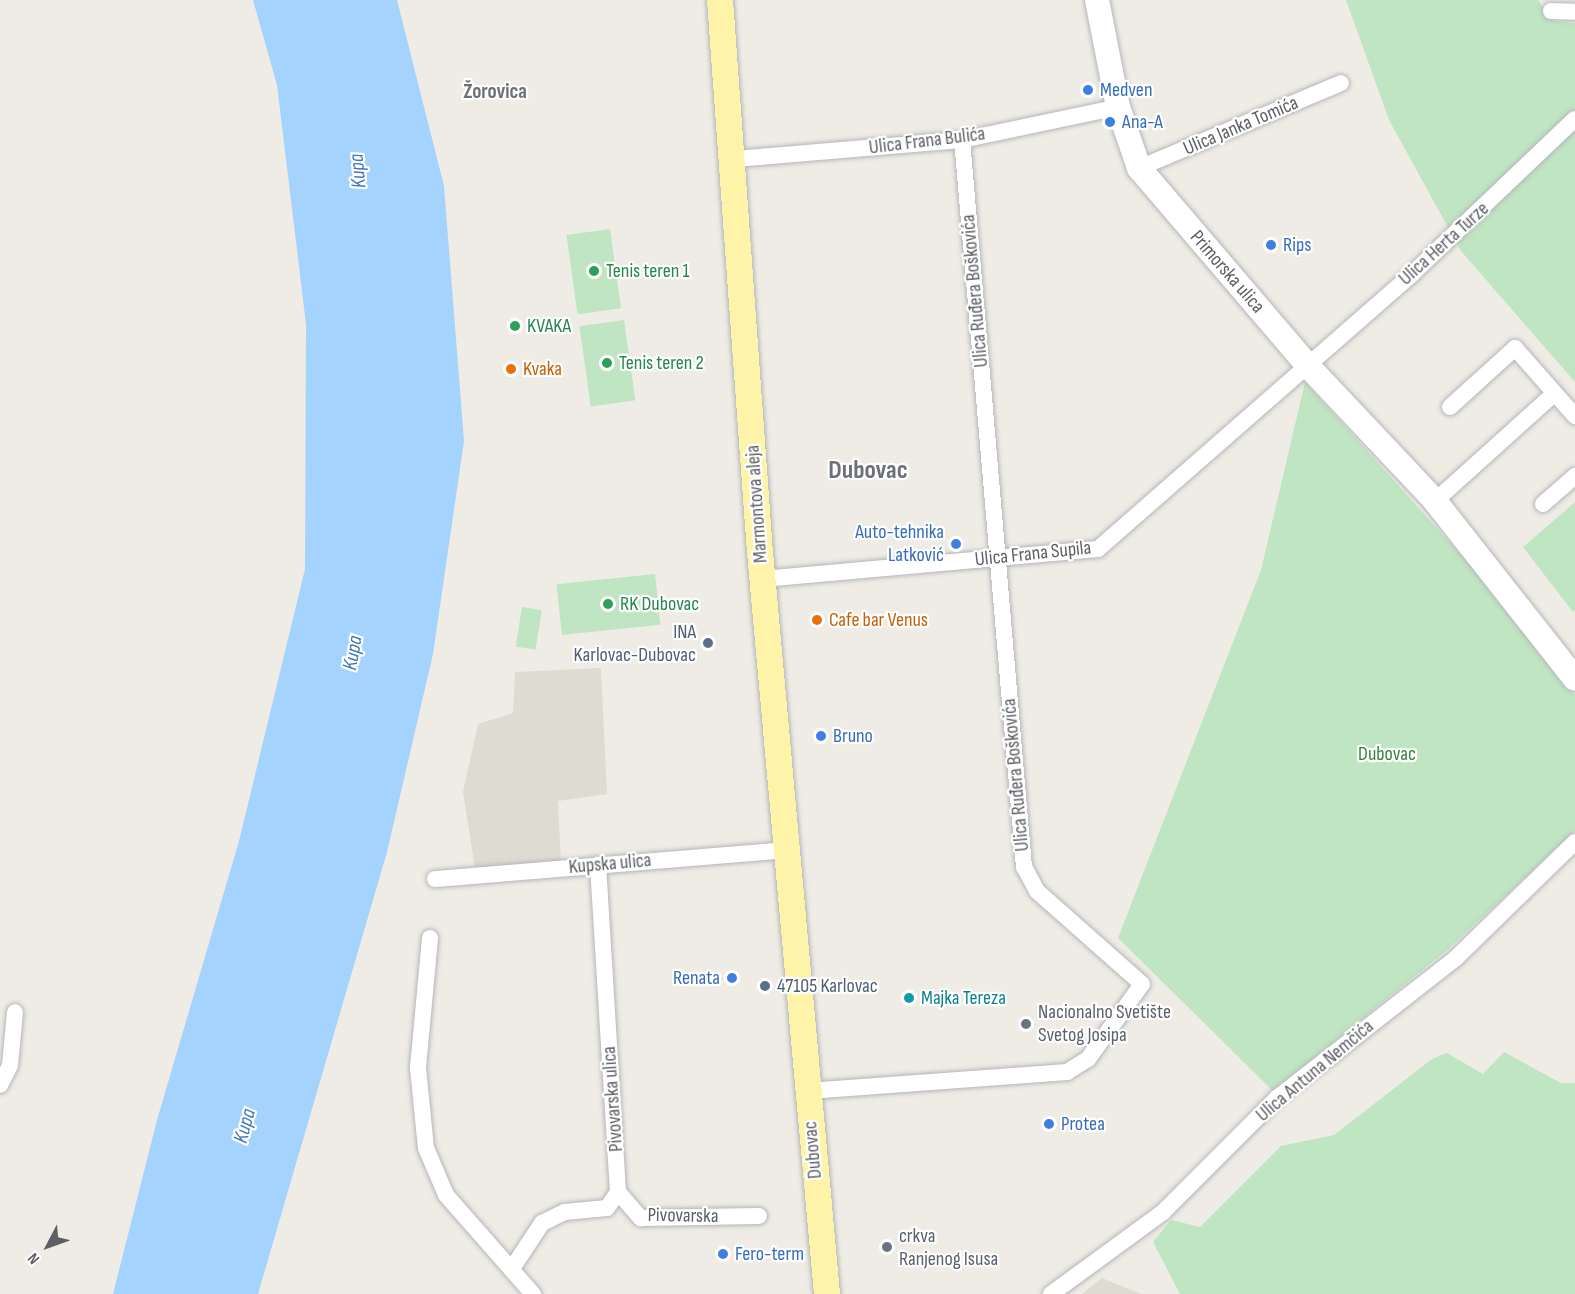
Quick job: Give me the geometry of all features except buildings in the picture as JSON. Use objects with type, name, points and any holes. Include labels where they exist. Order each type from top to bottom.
[{"type":"main road","name":"Marmontova aleja","points":[[720,0],[734,159],[762,579],[800,1007]]},
{"type":"main road","name":"Primorska ulica","points":[[1098,0],[1118,107],[1139,168],[1308,366],[1435,501],[1575,679]]},
{"type":"main road","name":"Dubovac","points":[[800,1007],[827,1294]]},
{"type":"street","points":[[1551,11],[1575,12]]},
{"type":"street","name":"Ulica Janka Tomića","points":[[1139,168],[1341,83]]},
{"type":"street","name":"Ulica Frana Bulića","points":[[734,159],[962,140],[1118,107]]},
{"type":"street","name":"Ulica Herta Turze","points":[[1308,366],[1575,118]]},
{"type":"street","name":"Ulica Ruđera Boškovića","points":[[808,1091],[1067,1072],[1088,1059],[1142,984],[1027,879],[962,140]]},
{"type":"street","points":[[1450,407],[1515,348],[1575,416]]},
{"type":"street","name":"Ulica Frana Supila","points":[[762,579],[1098,549],[1308,366]]},
{"type":"street","points":[[1435,501],[1555,393]]},
{"type":"street","points":[[1543,504],[1575,476]]},
{"type":"street","name":"Ulica Antuna Nemčića","points":[[1052,1294],[1163,1212],[1277,1098],[1456,958],[1575,842]]},
{"type":"street","name":"Kupska ulica","points":[[435,879],[786,850]]},
{"type":"street","name":"Pivovarska ulica","points":[[598,865],[618,1192]]},
{"type":"street","points":[[430,938],[418,1068],[426,1148],[446,1195],[513,1267],[533,1294]]},
{"type":"street","points":[[0,1085],[10,1065],[15,1012]]},
{"type":"street","points":[[513,1267],[542,1223],[565,1212],[607,1208],[618,1192]]},
{"type":"street","name":"Pivovarska","points":[[618,1192],[641,1218],[759,1216]]},
{"type":"shaded area","points":[[601,668],[607,794],[558,801],[561,861],[475,868],[463,792],[478,724],[513,713],[515,672]]},
{"type":"shaded area","points":[[1102,1278],[1141,1294],[1082,1294]]},
{"type":"green space","points":[[1346,0],[1538,0],[1553,21],[1575,23],[1575,382],[1461,251],[1389,120]]},
{"type":"green space","name":"Tenis teren 1","points":[[610,229],[621,308],[578,314],[566,235]]},
{"type":"green space","name":"Tenis teren 2","points":[[624,320],[635,400],[591,406],[579,326]]},
{"type":"green space","name":"Dubovac","points":[[1305,382],[1505,604],[1575,695],[1575,831],[1447,950],[1273,1091],[1118,938],[1261,570]]},
{"type":"green space","points":[[1575,502],[1575,610],[1573,612],[1523,547]]},
{"type":"green space","name":"RK Dubovac","points":[[655,574],[660,625],[562,635],[557,584]]},
{"type":"green space","points":[[522,607],[542,610],[535,650],[516,647]]},
{"type":"green space","points":[[1504,1052],[1561,1083],[1575,1083],[1575,1294],[1180,1294],[1153,1242],[1171,1220],[1200,1227],[1281,1146],[1334,1135],[1432,1059],[1447,1053],[1483,1074]]},
{"type":"water","name":"Kupa","points":[[253,0],[397,0],[444,186],[464,441],[433,654],[387,852],[258,1294],[113,1294],[157,1120],[239,841],[305,569],[306,324],[277,85]]},
{"type":"place","name":"Medven","points":[[1088,90]]},
{"type":"place","name":"Ana-A","points":[[1110,122]]},
{"type":"place","name":"Rips","points":[[1271,245]]},
{"type":"place","name":"Tenis teren 1","points":[[594,271]]},
{"type":"place","name":"KVAKA","points":[[515,326]]},
{"type":"place","name":"Tenis teren 2","points":[[607,363]]},
{"type":"place","name":"Kvaka","points":[[511,369]]},
{"type":"place","name":"Auto-tehnika Latković","points":[[956,544]]},
{"type":"place","name":"RK Dubovac","points":[[608,604]]},
{"type":"place","name":"Cafe bar Venus","points":[[817,620]]},
{"type":"place","name":"INA Karlovac-Dubovac","points":[[708,643]]},
{"type":"place","name":"Bruno","points":[[821,736]]},
{"type":"place","name":"Renata","points":[[732,978]]},
{"type":"place","name":"47105 Karlovac","points":[[765,986]]},
{"type":"place","name":"Majka Tereza","points":[[909,998]]},
{"type":"place","name":"Nacionalno Svetište Svetog Josipa","points":[[1026,1024]]},
{"type":"place","name":"Protea","points":[[1049,1124]]},
{"type":"place","name":"crkva Ranjenog Isusa","points":[[887,1247]]},
{"type":"place","name":"Fero-term","points":[[723,1254]]},
{"type":"district","name":"Žorovica","points":[[495,92]]},
{"type":"district","name":"Dubovac","points":[[868,471]]}]
